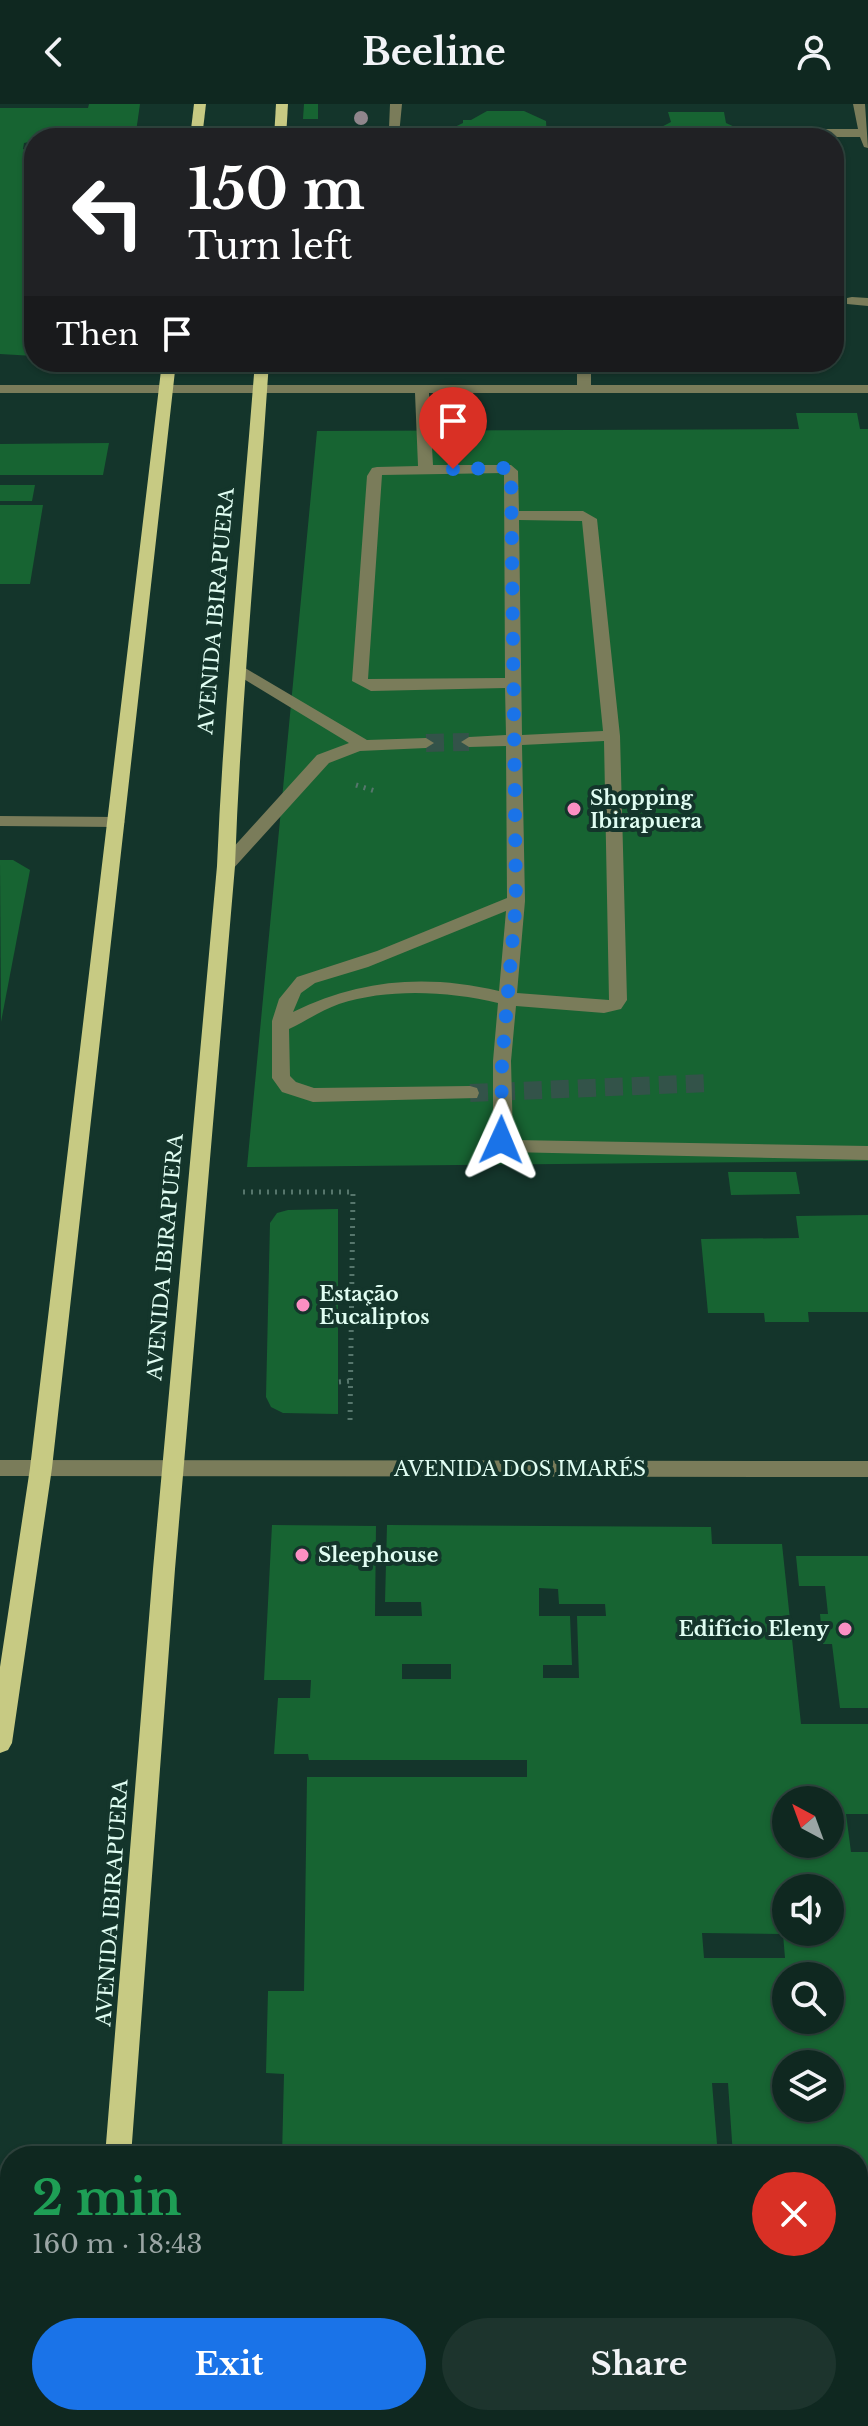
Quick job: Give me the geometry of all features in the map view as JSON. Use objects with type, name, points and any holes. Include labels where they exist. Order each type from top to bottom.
[{"type":"main road","points":[[197,128],[200,104]]},
{"type":"main road","points":[[280,128],[282,104]]},
{"type":"main road","points":[[0,1743],[41,1468],[168,372]]},
{"type":"main road","name":"AVENIDA IBIRAPUERA","points":[[119,2146],[172,1470],[226,866],[230,762],[240,670],[261,372]]},
{"type":"street","points":[[395,128],[396,104]]},
{"type":"street","points":[[844,137],[867,139],[859,104]]},
{"type":"street","points":[[852,301],[868,302]]},
{"type":"street","points":[[584,372],[584,390]]},
{"type":"street","points":[[0,389],[868,389]]},
{"type":"street","points":[[422,389],[426,469]]},
{"type":"street","points":[[514,683],[371,686],[360,681],[374,476],[383,470],[510,469],[513,515],[516,901],[502,1061],[501,1140],[506,1145],[868,1153]]},
{"type":"street","points":[[281,1025],[334,999],[382,989],[461,988],[509,999],[604,1007],[615,1005],[618,1000],[612,736],[589,518],[513,515]]},
{"type":"street","points":[[240,670],[362,744]]},
{"type":"street","points":[[469,742],[612,736]]},
{"type":"street","points":[[226,866],[323,759],[338,750],[362,744],[426,743]]},
{"type":"street","points":[[0,821],[116,822]]},
{"type":"street","points":[[470,1093],[313,1095],[297,1091],[281,1078],[278,1047],[281,1025],[293,990],[307,979],[354,966],[516,901]]},
{"type":"street","name":"AVENIDA DOS IMARÉS","points":[[0,1468],[868,1469]]},
{"type":"path","points":[[243,1192],[353,1192],[350,1422]]},
{"type":"path","points":[[339,1382],[351,1381]]},
{"type":"building","points":[[89,104],[140,104],[137,128],[24,128],[24,355],[0,354],[0,108],[88,108]]},
{"type":"building","points":[[304,104],[318,104],[318,119],[303,119]]},
{"type":"building","points":[[487,111],[524,111],[546,121],[546,128],[453,128],[463,120],[471,120]]},
{"type":"building","points":[[668,112],[724,112],[726,123],[737,128],[659,128],[671,122]]},
{"type":"building","name":"Shopping Ibirapuera","points":[[796,413],[857,413],[860,429],[868,429],[868,1161],[247,1167],[317,431],[799,429]]},
{"type":"building","points":[[109,443],[103,475],[0,475],[0,444]]},
{"type":"building","points":[[0,485],[35,485],[32,501],[0,501]]},
{"type":"building","points":[[0,505],[43,505],[30,584],[0,584]]},
{"type":"building","points":[[0,860],[13,860],[30,870],[1,1022]]},
{"type":"building","points":[[728,1172],[796,1172],[800,1194],[731,1195]]},
{"type":"building","name":"Estação Eucaliptos","points":[[338,1209],[338,1414],[283,1413],[271,1407],[266,1397],[270,1223],[277,1213],[288,1210]]},
{"type":"building","points":[[868,1215],[868,1312],[808,1312],[809,1322],[765,1322],[764,1313],[708,1313],[701,1239],[799,1238],[796,1216]]},
{"type":"building","points":[[272,1525],[376,1526],[375,1616],[422,1616],[421,1602],[385,1602],[387,1525],[711,1527],[712,1544],[782,1544],[801,1724],[868,1724],[868,1814],[846,1814],[851,1852],[868,1852],[868,2146],[732,2146],[728,2083],[712,2083],[717,2146],[282,2146],[284,2074],[266,2073],[268,1991],[304,1991],[307,1777],[527,1777],[527,1760],[309,1760],[308,1754],[274,1754],[278,1698],[310,1698],[311,1680],[264,1680]],"holes":[[[539,1588],[558,1589],[559,1604],[605,1604],[606,1616],[577,1616],[579,1678],[543,1678],[543,1665],[572,1665],[570,1616],[539,1616]],[[402,1664],[451,1664],[451,1679],[402,1679]]]},
{"type":"building","name":"Edifício Eleny","points":[[796,1556],[868,1556],[868,1708],[840,1708],[832,1644],[823,1644],[820,1614],[828,1614],[825,1586],[799,1586]]},
{"type":"tunnel","points":[[426,743],[469,742]]},
{"type":"tunnel","points":[[470,1093],[708,1083]]},
{"type":"place","name":"Shopping Ibirapuera","points":[[574,809]]},
{"type":"place","name":"Estação Eucaliptos","points":[[303,1305]]},
{"type":"place","name":"Sleephouse","points":[[302,1555]]},
{"type":"place","name":"Edifício Eleny","points":[[845,1629]]},
{"type":"route","points":[[453,469],[507,468],[511,471],[516,901],[502,1061],[501,1140]]}]
